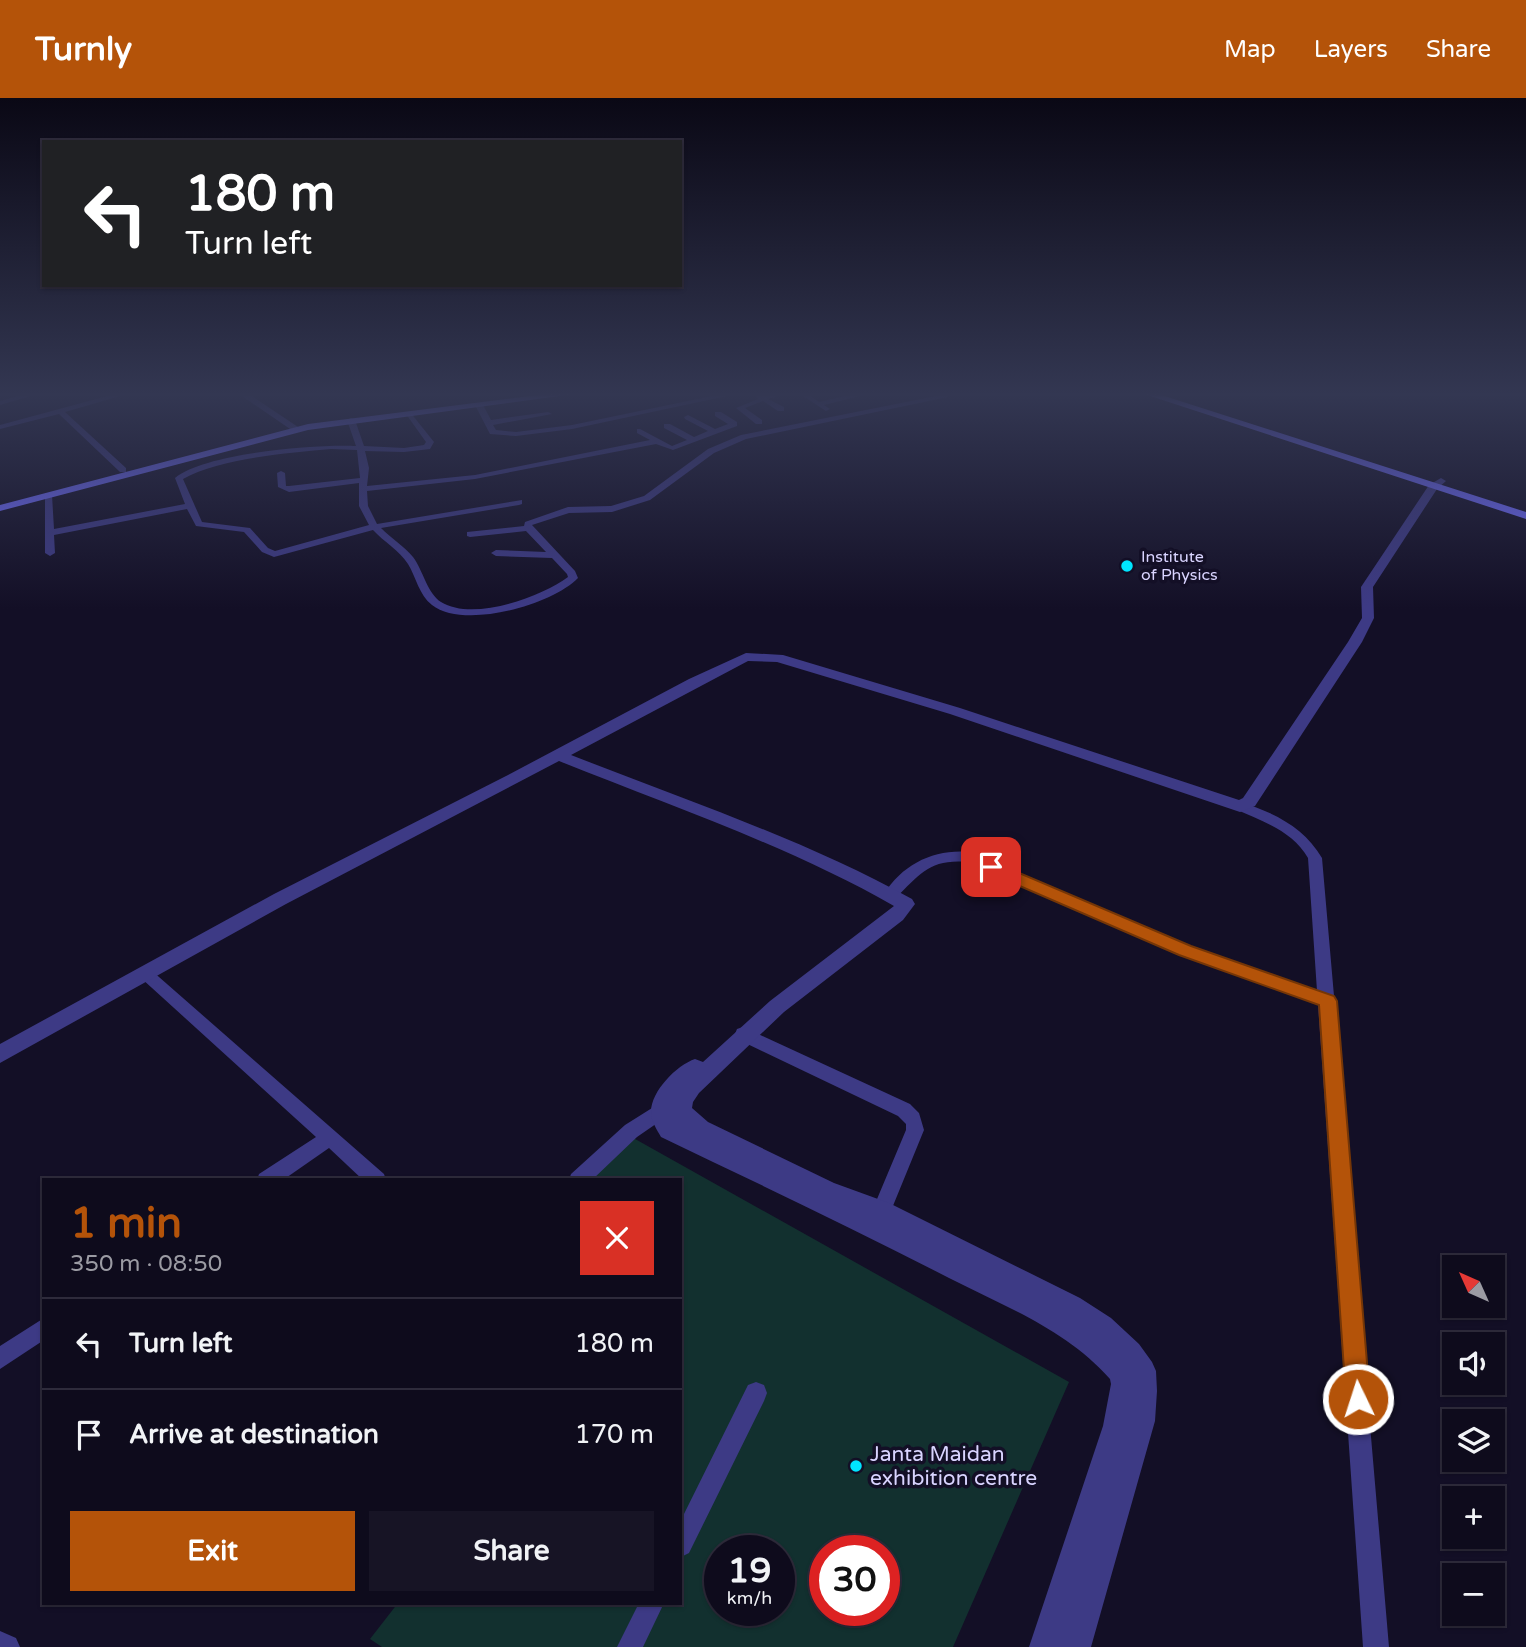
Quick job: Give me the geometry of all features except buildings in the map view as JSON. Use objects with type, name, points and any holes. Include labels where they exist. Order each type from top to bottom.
[{"type":"main road","points":[[0,505],[146,464]]},
{"type":"main road","points":[[0,505],[162,464]]},
{"type":"main road","points":[[1374,464],[1526,508]]},
{"type":"main road","points":[[1378,464],[1526,516]]},
{"type":"street","points":[[117,464],[123,470]]},
{"type":"street","points":[[168,464],[180,475]]},
{"type":"street","points":[[180,475],[217,464]]},
{"type":"street","points":[[363,464],[361,499],[373,527],[416,567],[427,592],[436,603],[477,612],[497,611],[564,585],[573,578],[572,573],[528,528]]},
{"type":"street","points":[[281,473],[282,487],[289,489],[475,477],[539,464]]},
{"type":"street","points":[[528,528],[528,524],[533,520],[568,510],[612,509],[647,498],[693,464]]},
{"type":"street","points":[[180,475],[178,478],[199,524],[247,530],[269,553],[274,554],[337,537],[369,532],[373,527],[519,502]]},
{"type":"street","points":[[1240,806],[1249,802],[1356,642],[1368,618],[1367,587],[1437,484]]},
{"type":"street","points":[[48,495],[50,553]]},
{"type":"street","points":[[48,533],[190,506]]},
{"type":"street","points":[[470,534],[528,528]]},
{"type":"street","points":[[496,553],[554,555]]},
{"type":"street","points":[[0,1054],[280,899],[746,657],[763,655],[955,711],[1240,806],[1294,831],[1309,843],[1315,858],[1376,1647]]},
{"type":"street","points":[[554,758],[754,833],[891,894],[906,904],[903,910],[825,967],[743,1034],[682,1100],[682,1110],[688,1121],[829,1192],[881,1211],[1071,1307],[1102,1327],[1130,1353],[1143,1371],[1144,1391],[1140,1421],[1075,1647]]},
{"type":"street","points":[[554,758],[883,902],[887,907],[881,916],[806,968],[730,1034],[665,1098],[660,1111],[661,1120],[669,1130],[682,1138],[881,1230],[1017,1298],[1080,1333],[1099,1347],[1119,1370],[1125,1383],[1117,1426],[1045,1647]]},
{"type":"street","points":[[891,894],[933,858],[946,854],[969,858],[1185,950],[1328,1001]]},
{"type":"street","points":[[146,974],[375,1178]]},
{"type":"street","points":[[743,1034],[904,1110],[912,1117],[915,1130],[881,1211]]},
{"type":"street","points":[[580,1178],[631,1131],[660,1111]]},
{"type":"street","points":[[269,1178],[329,1138]]},
{"type":"street","points":[[0,1358],[42,1329]]},
{"type":"street","points":[[682,1543],[757,1393]]},
{"type":"street","points":[[630,1647],[651,1605]]},
{"type":"street","points":[[0,1644],[7,1647]]},
{"type":"green space","name":"Janta Maidan exhibition centre","points":[[628,1135],[1069,1382],[953,1647],[382,1647],[370,1639],[396,1605],[682,1605],[682,1178],[583,1178]]},
{"type":"place","name":"Institute of Physics","points":[[1127,566]]},
{"type":"place","name":"Janta Maidan exhibition centre","points":[[856,1466]]},
{"type":"route","points":[[991,867],[1185,950],[1328,1001],[1358,1399]]}]
